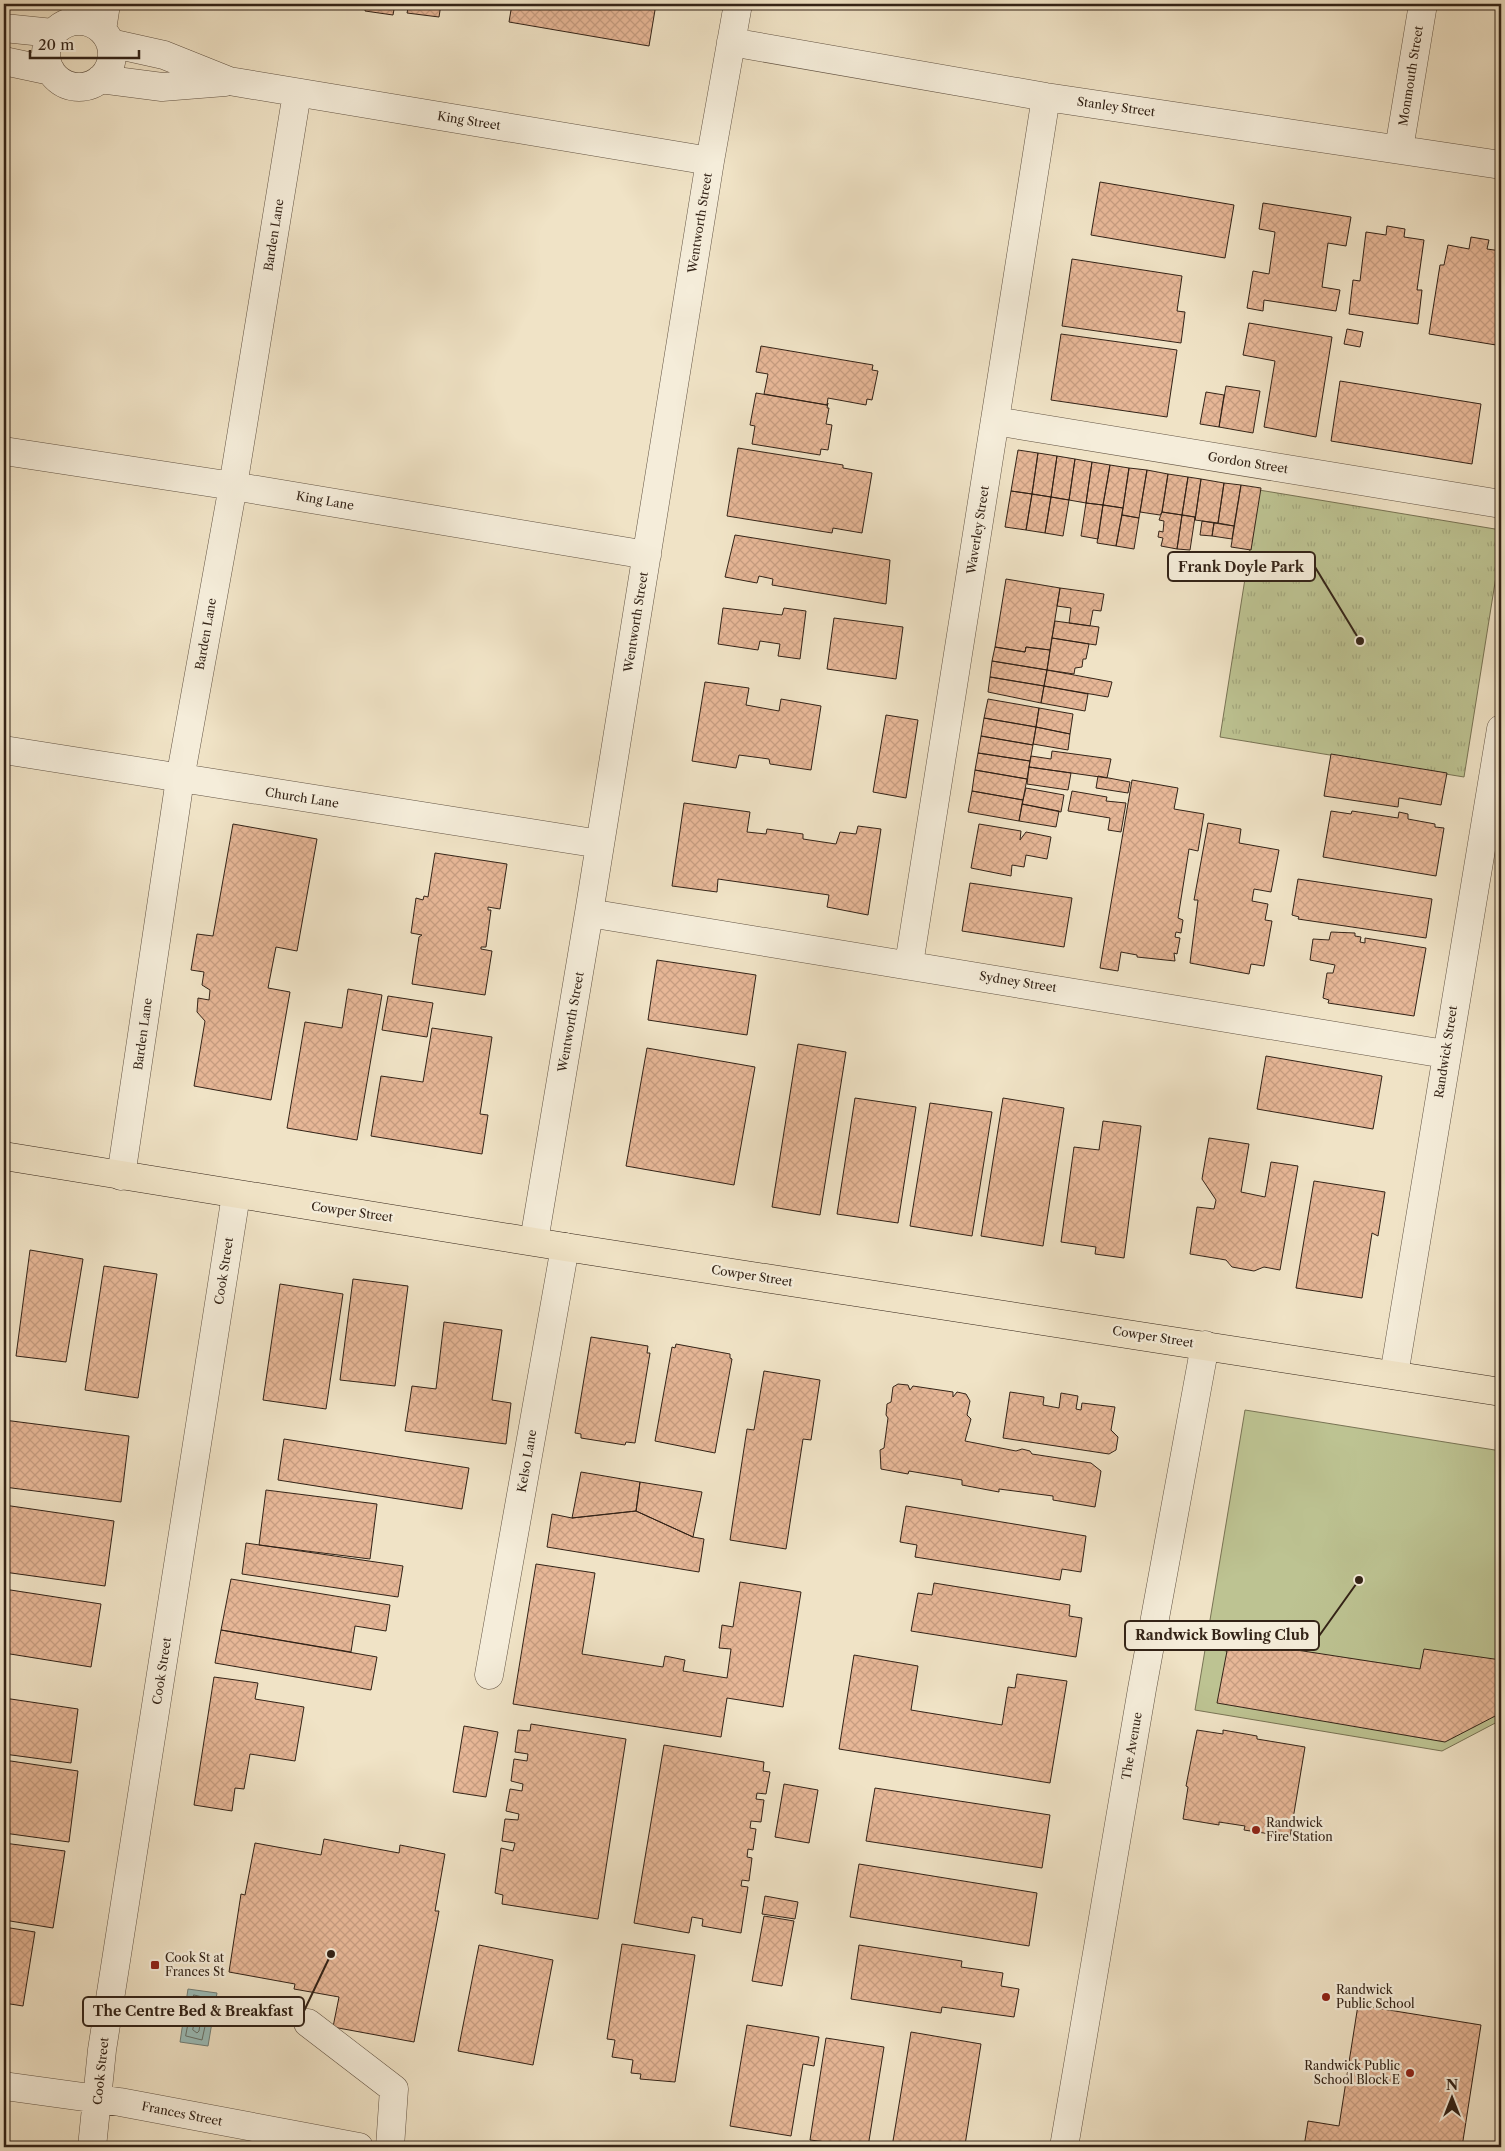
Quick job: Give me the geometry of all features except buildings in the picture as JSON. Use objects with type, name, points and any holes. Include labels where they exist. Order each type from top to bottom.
[{"type":"main road","name":"Cowper Street","points":[[4,1156],[565,1247],[1501,1392]]},
{"type":"street","points":[[62,20],[46,52],[51,71],[58,79],[74,86],[90,84],[100,79],[111,62],[112,52],[106,36],[106,4]]},
{"type":"street","name":"Wentworth Street","points":[[534,1241],[589,913],[710,161],[738,4]]},
{"type":"street","name":"Monmouth Street","points":[[1399,149],[1423,4]]},
{"type":"street","points":[[4,28],[62,20],[84,21],[94,24],[106,36]]},
{"type":"street","name":"King Street","points":[[106,36],[164,55],[229,81],[710,161]]},
{"type":"street","name":"Stanley Street","points":[[731,42],[1046,97],[1501,165]]},
{"type":"street","points":[[4,61],[51,71]]},
{"type":"street","name":"King Street","points":[[100,79],[162,87],[229,81]]},
{"type":"street","name":"Barden Lane","points":[[121,1176],[180,779],[233,486],[296,93]]},
{"type":"street","name":"Waverley Street","points":[[909,964],[1046,97]]},
{"type":"street","name":"Gordon Street","points":[[995,422],[1501,504]]},
{"type":"street","name":"King Lane","points":[[4,451],[233,486],[646,555]]},
{"type":"street","name":"Randwick Street","points":[[1394,1375],[1501,729]]},
{"type":"street","name":"Church Lane","points":[[4,750],[600,844]]},
{"type":"street","name":"Sydney Street","points":[[589,913],[909,964],[1446,1054]]},
{"type":"street","name":"Cook Street","points":[[92,2147],[99,2098],[102,2050],[236,1195]]},
{"type":"street","name":"Kelso Lane","points":[[489,1675],[565,1247]]},
{"type":"street","name":"The Avenue","points":[[1064,2147],[1142,1689],[1205,1345]]},
{"type":"street","points":[[308,2023],[394,2088],[390,2147]]},
{"type":"street","name":"Frances Street","points":[[4,2086],[99,2098],[359,2147]]},
{"type":"green space","points":[[1259,490],[1501,530],[1501,545],[1464,777],[1220,737]]},
{"type":"green space","points":[[1245,1410],[1501,1451],[1501,1720],[1442,1751],[1195,1710]]},
{"type":"water","points":[[188,1989],[217,1993],[208,2046],[180,2042]]},
{"type":"place","name":"Frank Doyle Park","points":[[1360,641]]},
{"type":"place","name":"Randwick Bowling Club","points":[[1359,1580]]},
{"type":"place","name":"Randwick Fire Station","points":[[1256,1830]]},
{"type":"place","name":"The Centre Bed & Breakfast","points":[[331,1954]]},
{"type":"place","name":"Cook St at Frances St","points":[[155,1965]]},
{"type":"place","name":"Randwick Public School","points":[[1326,1997]]},
{"type":"place","name":"Randwick Public School Block E","points":[[1410,2073]]}]
